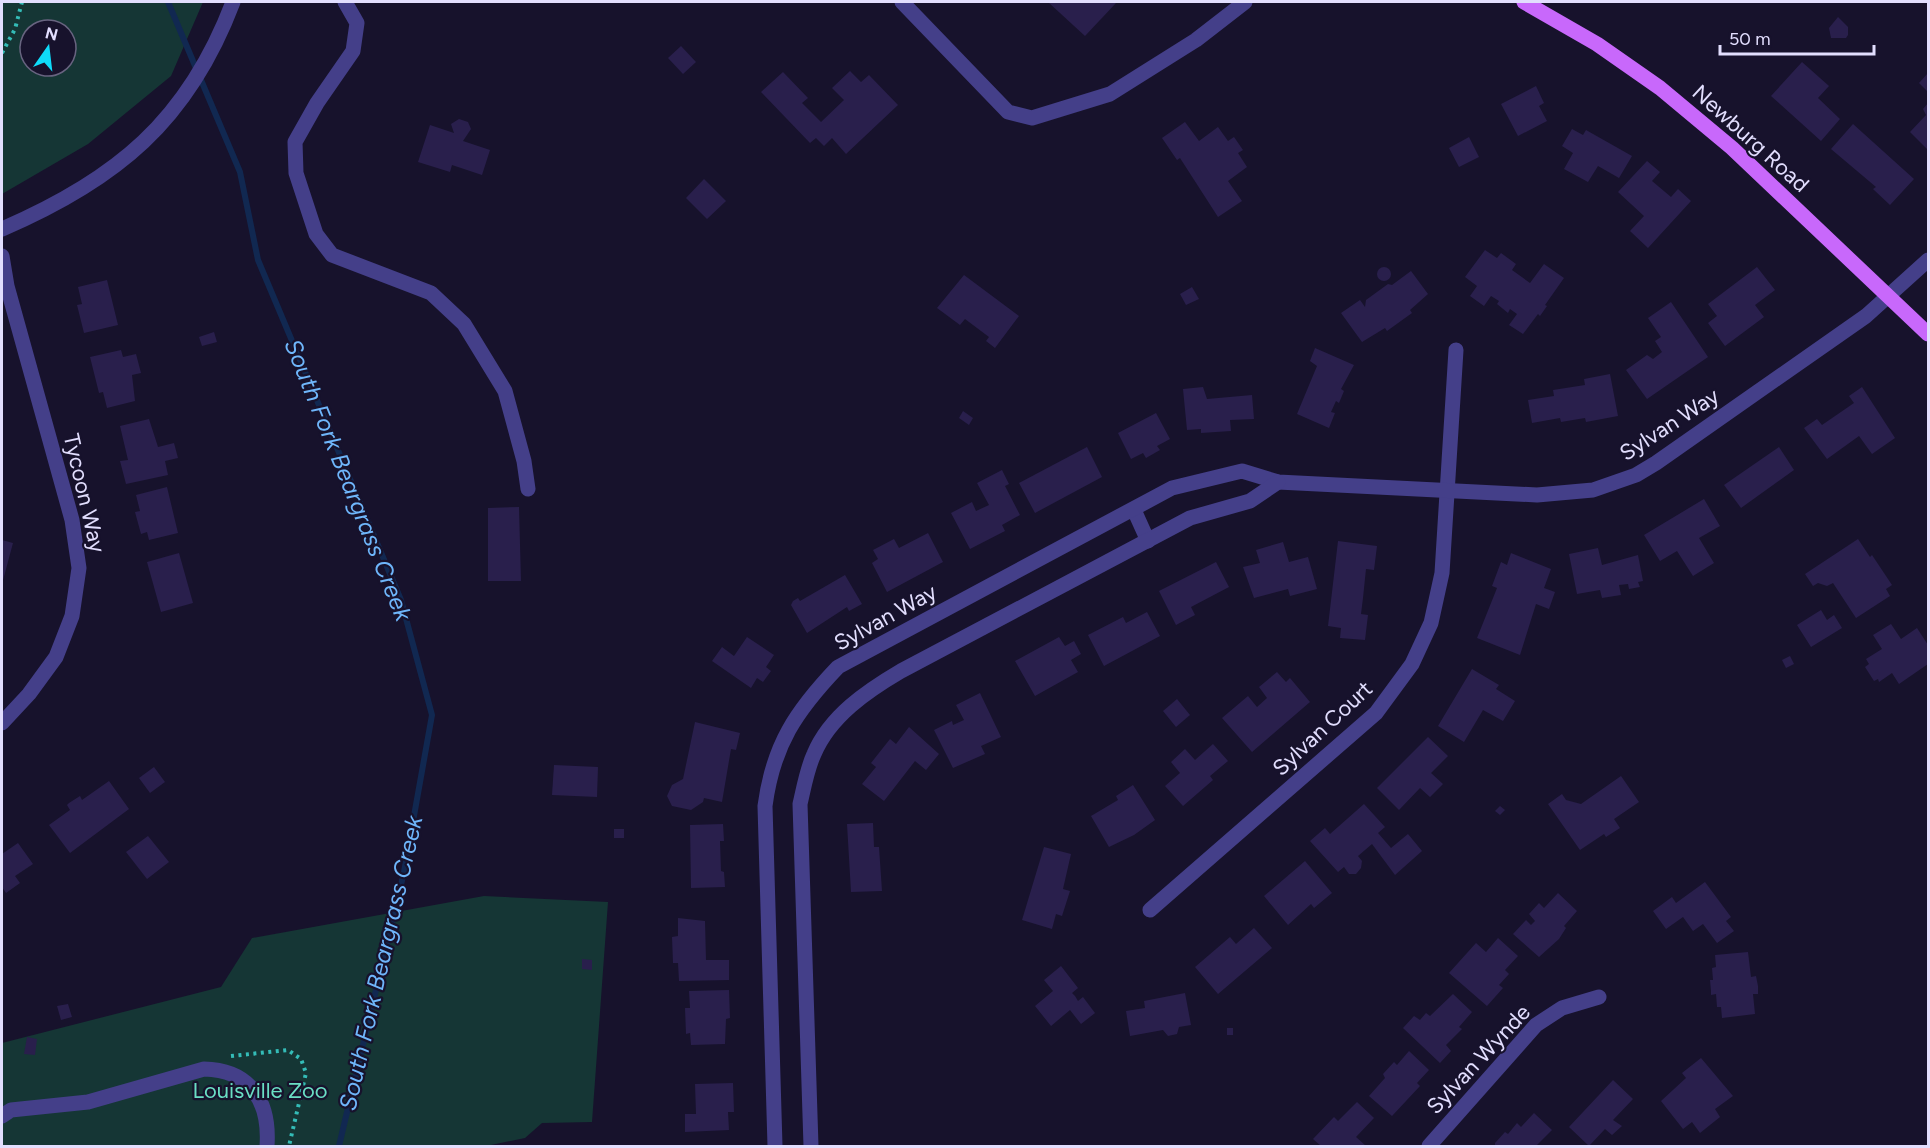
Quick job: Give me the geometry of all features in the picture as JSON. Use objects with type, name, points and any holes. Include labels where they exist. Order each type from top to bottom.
[{"type":"main road","name":"Newburg Road","points":[[1524,2],[1597,44],[1660,88],[1732,148],[1929,334]]},
{"type":"street","points":[[2,229],[47,210],[93,183],[127,158],[152,135],[197,79],[233,2]]},
{"type":"street","points":[[345,2],[357,23],[354,51],[317,103],[295,142],[296,173],[316,234],[332,255],[431,292],[465,324],[505,391],[524,461],[528,489]]},
{"type":"street","points":[[902,2],[1008,112],[1032,118],[1110,94],[1196,40],[1245,2]]},
{"type":"street","name":"Tycoon Way","points":[[2,256],[7,286],[72,520],[79,568],[72,616],[56,657],[29,694],[4,717]]},
{"type":"street","name":"Sylvan Way","points":[[776,1146],[765,806],[774,762],[797,715],[807,699],[838,668],[1172,488],[1242,471],[1278,482],[1537,495],[1574,493],[1615,484],[1636,475],[1890,296],[1929,260]]},
{"type":"street","name":"Sylvan Court","points":[[1150,910],[1345,742],[1392,694],[1424,641],[1437,602],[1442,573],[1456,350]]},
{"type":"street","points":[[811,1146],[799,831],[800,804],[814,753],[838,717],[869,690],[1190,518],[1250,501],[1278,482]]},
{"type":"street","points":[[1134,510],[1148,541]]},
{"type":"street","name":"Sylvan Wynde","points":[[1429,1146],[1536,1025],[1562,1008],[1599,998]]},
{"type":"street","points":[[2,1116],[11,1110],[88,1102],[204,1069],[223,1069],[241,1077],[258,1096],[265,1116],[267,1146]]},
{"type":"path","points":[[2,53],[15,29],[22,2]]},
{"type":"green space","points":[[2,2],[203,2],[171,76],[88,144],[2,194]]},
{"type":"green space","name":"Louisville Zoo","points":[[484,896],[608,902],[592,1122],[542,1123],[525,1138],[486,1146],[2,1146],[2,1043],[221,987],[252,938]]},
{"type":"building","points":[[1048,2],[1114,2],[1116,3],[1085,36]]},
{"type":"building","points":[[1838,17],[1848,27],[1846,38],[1831,38],[1829,28]]},
{"type":"building","points":[[681,46],[696,62],[683,74],[668,58]]},
{"type":"building","points":[[1802,62],[1829,86],[1818,98],[1840,119],[1821,141],[1771,96]]},
{"type":"building","points":[[850,71],[861,82],[869,75],[898,105],[846,154],[832,138],[824,146],[816,138],[810,143],[761,92],[783,72],[808,98],[802,103],[821,122],[844,100],[832,88]]},
{"type":"building","points":[[1928,73],[1928,92],[1919,83]]},
{"type":"building","points":[[1536,86],[1544,103],[1539,106],[1547,121],[1518,136],[1501,104]]},
{"type":"building","points":[[1928,103],[1928,150],[1910,132],[1926,115],[1923,109]]},
{"type":"building","points":[[459,119],[468,122],[471,129],[463,141],[490,150],[482,175],[452,165],[450,172],[418,162],[430,125],[454,133],[451,124]]},
{"type":"building","points":[[1185,122],[1199,141],[1218,127],[1228,141],[1234,137],[1243,150],[1238,153],[1247,167],[1228,181],[1242,201],[1218,217],[1180,158],[1177,160],[1162,138]]},
{"type":"building","points":[[1853,124],[1914,179],[1890,205],[1873,189],[1876,187],[1831,149]]},
{"type":"building","points":[[1572,129],[1583,135],[1586,130],[1632,156],[1619,178],[1598,166],[1588,182],[1564,169],[1573,153],[1562,146]]},
{"type":"building","points":[[1469,137],[1479,157],[1459,167],[1449,148]]},
{"type":"building","points":[[1647,161],[1660,172],[1652,181],[1671,197],[1678,189],[1691,201],[1648,248],[1630,231],[1644,216],[1618,192]]},
{"type":"building","points":[[704,179],[726,201],[707,219],[686,198]]},
{"type":"building","points":[[1485,250],[1497,258],[1501,253],[1516,264],[1512,270],[1530,283],[1544,264],[1564,278],[1540,316],[1538,314],[1523,334],[1509,325],[1517,314],[1510,309],[1508,313],[1497,304],[1499,301],[1491,296],[1484,306],[1470,296],[1477,286],[1465,277]]},
{"type":"building","points":[[1384,267],[1389,269],[1391,274],[1389,279],[1384,281],[1379,279],[1377,274],[1379,269]]},
{"type":"building","points":[[1757,267],[1775,290],[1755,305],[1764,317],[1725,346],[1708,323],[1717,316],[1708,304]]},
{"type":"building","points":[[1411,271],[1428,294],[1410,310],[1412,313],[1387,331],[1385,328],[1362,342],[1341,313],[1360,300],[1365,307],[1366,300]]},
{"type":"building","points":[[964,275],[1019,316],[995,348],[986,341],[989,337],[965,319],[960,325],[937,308]]},
{"type":"building","points":[[107,280],[118,325],[84,333],[77,305],[82,304],[78,287]]},
{"type":"building","points":[[1192,287],[1199,299],[1186,305],[1180,294]]},
{"type":"building","points":[[1671,302],[1708,357],[1647,399],[1626,370],[1647,355],[1653,359],[1662,352],[1655,341],[1661,337],[1648,318]]},
{"type":"building","points":[[214,332],[217,342],[202,346],[199,337]]},
{"type":"building","points":[[1315,348],[1354,365],[1341,389],[1344,391],[1339,403],[1336,401],[1331,412],[1335,413],[1329,428],[1297,414],[1317,366],[1310,361]]},
{"type":"building","points":[[121,350],[123,357],[136,354],[141,373],[132,375],[135,401],[107,408],[103,392],[99,393],[90,357]]},
{"type":"building","points":[[1610,374],[1618,416],[1586,422],[1585,418],[1561,422],[1560,418],[1532,423],[1528,400],[1554,396],[1553,390],[1585,385],[1584,379]]},
{"type":"building","points":[[1203,387],[1207,399],[1252,395],[1254,419],[1230,420],[1231,431],[1201,433],[1201,429],[1187,430],[1183,389]]},
{"type":"building","points":[[1862,387],[1895,438],[1872,454],[1859,436],[1827,459],[1804,428],[1817,419],[1822,425],[1854,403],[1849,396]]},
{"type":"building","points":[[963,411],[973,418],[969,425],[959,418]]},
{"type":"building","points":[[1156,413],[1170,439],[1157,446],[1160,450],[1146,458],[1143,453],[1131,459],[1118,433]]},
{"type":"building","points":[[149,419],[158,447],[174,443],[178,458],[165,461],[168,475],[126,484],[120,461],[128,460],[120,426]]},
{"type":"building","points":[[1087,447],[1102,477],[1035,513],[1019,483]]},
{"type":"building","points":[[1779,447],[1794,470],[1741,508],[1724,485]]},
{"type":"building","points":[[1002,470],[1009,484],[1005,486],[1020,515],[1002,525],[1005,531],[970,549],[951,513],[972,502],[976,511],[989,505],[977,483]]},
{"type":"building","points":[[167,487],[178,533],[149,540],[147,532],[141,534],[135,512],[140,511],[136,495]]},
{"type":"building","points":[[1704,499],[1720,526],[1699,538],[1714,563],[1693,576],[1677,551],[1660,561],[1644,535]]},
{"type":"building","points":[[519,507],[521,581],[488,581],[488,508]]},
{"type":"building","points":[[928,533],[943,562],[887,592],[872,563],[878,559],[873,550],[894,539],[899,548]]},
{"type":"building","points":[[1858,539],[1892,585],[1886,589],[1890,596],[1856,618],[1833,583],[1827,586],[1818,583],[1813,586],[1805,574]]},
{"type":"building","points":[[2,540],[13,543],[2,584]]},
{"type":"building","points":[[1338,541],[1377,546],[1374,570],[1366,569],[1361,614],[1368,615],[1365,640],[1340,638],[1341,628],[1328,626]]},
{"type":"building","points":[[1283,542],[1289,562],[1308,557],[1317,589],[1290,596],[1288,589],[1254,598],[1243,567],[1260,563],[1256,550]]},
{"type":"building","points":[[1598,548],[1602,565],[1638,555],[1643,581],[1638,582],[1640,587],[1629,589],[1628,584],[1619,585],[1621,595],[1602,598],[1600,590],[1577,594],[1569,554]]},
{"type":"building","points":[[179,553],[193,603],[161,612],[147,562]]},
{"type":"building","points":[[1511,553],[1551,569],[1544,588],[1555,592],[1549,609],[1536,604],[1520,655],[1477,638],[1497,588],[1492,586],[1501,562],[1507,565]]},
{"type":"building","points":[[1216,562],[1229,587],[1191,607],[1195,615],[1176,625],[1159,591]]},
{"type":"building","points":[[845,575],[862,604],[849,611],[847,607],[807,633],[791,605],[793,601],[798,598],[800,601]]},
{"type":"building","points":[[1821,610],[1827,620],[1834,615],[1842,628],[1811,647],[1797,625]]},
{"type":"building","points":[[1147,612],[1160,636],[1104,666],[1088,635],[1123,617],[1126,623]]},
{"type":"building","points":[[1891,624],[1901,639],[1917,628],[1928,645],[1928,664],[1899,684],[1892,673],[1879,682],[1878,679],[1874,681],[1865,667],[1869,664],[1866,659],[1882,649],[1873,635]]},
{"type":"building","points":[[747,637],[774,655],[766,667],[771,671],[763,682],[757,678],[751,688],[712,661],[722,647],[734,656]]},
{"type":"building","points":[[1059,637],[1065,646],[1074,641],[1081,654],[1071,660],[1078,672],[1035,696],[1015,661]]},
{"type":"building","points":[[1790,656],[1794,664],[1786,668],[1782,660]]},
{"type":"building","points":[[1472,669],[1499,685],[1496,689],[1515,701],[1503,721],[1483,710],[1464,742],[1438,726]]},
{"type":"building","points":[[1277,672],[1286,682],[1290,678],[1310,702],[1252,752],[1222,718],[1248,696],[1257,707],[1267,698],[1259,687]]},
{"type":"building","points":[[980,693],[1001,737],[981,746],[985,754],[953,768],[934,730],[952,721],[953,725],[964,720],[956,705]]},
{"type":"building","points":[[1177,699],[1190,715],[1176,727],[1163,711]]},
{"type":"building","points":[[695,722],[740,733],[736,750],[731,749],[722,802],[704,798],[703,802],[691,810],[672,806],[667,796],[672,785],[683,779]]},
{"type":"building","points":[[909,727],[939,754],[926,770],[915,761],[884,801],[862,784],[876,767],[871,763],[890,739],[896,744]]},
{"type":"building","points":[[1428,737],[1448,756],[1431,773],[1443,784],[1430,797],[1420,788],[1399,810],[1377,788]]},
{"type":"building","points":[[1213,744],[1228,761],[1210,776],[1213,780],[1183,806],[1165,786],[1180,773],[1171,762],[1185,749],[1195,760]]},
{"type":"building","points":[[554,765],[598,767],[597,797],[552,795]]},
{"type":"building","points":[[154,767],[165,782],[150,793],[139,778]]},
{"type":"building","points":[[1621,776],[1639,802],[1614,819],[1620,828],[1606,837],[1604,834],[1580,850],[1548,804],[1562,794],[1566,800],[1581,804]]},
{"type":"building","points":[[109,781],[129,809],[70,853],[49,825],[70,810],[67,805],[69,803],[80,796],[82,800]]},
{"type":"building","points":[[1133,785],[1155,820],[1134,835],[1109,847],[1091,816],[1118,800],[1116,796]]},
{"type":"building","points":[[1364,804],[1385,827],[1378,833],[1391,848],[1408,834],[1422,851],[1395,875],[1372,844],[1358,856],[1362,861],[1361,868],[1356,874],[1349,874],[1344,867],[1338,872],[1310,841],[1325,828],[1330,834]]},
{"type":"building","points":[[1500,806],[1505,810],[1500,815],[1495,811]]},
{"type":"building","points":[[873,823],[874,847],[879,847],[882,891],[851,892],[847,824]]},
{"type":"building","points":[[723,824],[724,841],[720,841],[721,871],[724,872],[725,887],[691,888],[690,825]]},
{"type":"building","points":[[614,829],[624,829],[624,838],[614,838]]},
{"type":"building","points":[[148,836],[169,862],[147,879],[126,852]]},
{"type":"building","points":[[18,843],[33,864],[15,876],[20,883],[6,893],[2,887],[2,854]]},
{"type":"building","points":[[1044,847],[1071,854],[1063,889],[1070,891],[1062,916],[1056,914],[1052,929],[1022,920]]},
{"type":"building","points":[[1305,861],[1332,893],[1314,908],[1311,904],[1288,925],[1264,896]]},
{"type":"building","points":[[1705,882],[1731,917],[1726,921],[1734,931],[1717,943],[1703,924],[1693,931],[1683,917],[1666,929],[1653,911],[1672,897],[1676,903]]},
{"type":"building","points":[[1558,893],[1577,911],[1564,926],[1566,928],[1559,939],[1539,957],[1513,934],[1526,920],[1531,925],[1535,921],[1529,914],[1539,903],[1544,908]]},
{"type":"building","points":[[678,918],[705,921],[706,960],[729,960],[729,980],[679,981],[678,963],[673,963],[672,937],[678,936]]},
{"type":"building","points":[[1254,928],[1272,948],[1218,994],[1195,967],[1230,937],[1236,944]]},
{"type":"building","points":[[1498,938],[1518,956],[1505,970],[1509,974],[1499,985],[1503,988],[1487,1006],[1449,973],[1476,943],[1486,952]]},
{"type":"building","points":[[1748,952],[1751,977],[1756,976],[1758,986],[1758,994],[1753,994],[1755,1014],[1722,1018],[1721,1007],[1717,1007],[1716,994],[1711,995],[1710,980],[1713,980],[1712,968],[1716,967],[1715,955]]},
{"type":"building","points":[[582,959],[592,960],[592,970],[582,969]]},
{"type":"building","points":[[1061,966],[1078,988],[1072,993],[1078,1001],[1083,997],[1095,1013],[1081,1024],[1070,1010],[1051,1026],[1035,1006],[1053,991],[1044,980]]},
{"type":"building","points":[[729,990],[730,1018],[726,1019],[725,1044],[691,1045],[690,1033],[686,1034],[685,1008],[690,1008],[689,991]]},
{"type":"building","points":[[1185,993],[1191,1025],[1179,1027],[1177,1034],[1168,1036],[1163,1030],[1130,1036],[1126,1011],[1145,1008],[1144,1001]]},
{"type":"building","points":[[1453,994],[1472,1012],[1459,1027],[1462,1029],[1446,1045],[1451,1051],[1440,1063],[1403,1028],[1414,1016],[1420,1020],[1426,1013],[1430,1016]]},
{"type":"building","points":[[68,1004],[72,1017],[61,1020],[57,1006]]},
{"type":"building","points":[[1227,1028],[1233,1028],[1233,1035],[1227,1035]]},
{"type":"building","points":[[27,1037],[37,1039],[35,1055],[24,1054]]},
{"type":"building","points":[[1409,1051],[1429,1070],[1417,1083],[1420,1086],[1392,1116],[1369,1096],[1385,1078],[1383,1074],[1394,1062],[1397,1065]]},
{"type":"building","points":[[1701,1058],[1733,1096],[1715,1109],[1720,1117],[1700,1133],[1692,1122],[1683,1129],[1661,1101],[1686,1078],[1682,1073]]},
{"type":"building","points":[[1613,1080],[1633,1099],[1613,1120],[1622,1126],[1612,1135],[1605,1129],[1589,1146],[1569,1127]]},
{"type":"building","points":[[733,1083],[734,1112],[728,1112],[729,1130],[685,1132],[685,1114],[696,1114],[695,1084]]},
{"type":"building","points":[[1357,1102],[1374,1118],[1356,1137],[1366,1146],[1321,1146],[1313,1139],[1334,1117],[1338,1121]]},
{"type":"building","points":[[1534,1113],[1552,1130],[1536,1146],[1495,1146],[1505,1132],[1508,1134],[1517,1123],[1521,1127]]},
{"type":"waterway","name":"South Fork Beargrass Creek","points":[[168,2],[240,172],[258,260],[401,600],[432,715],[404,872],[339,1146]]}]
